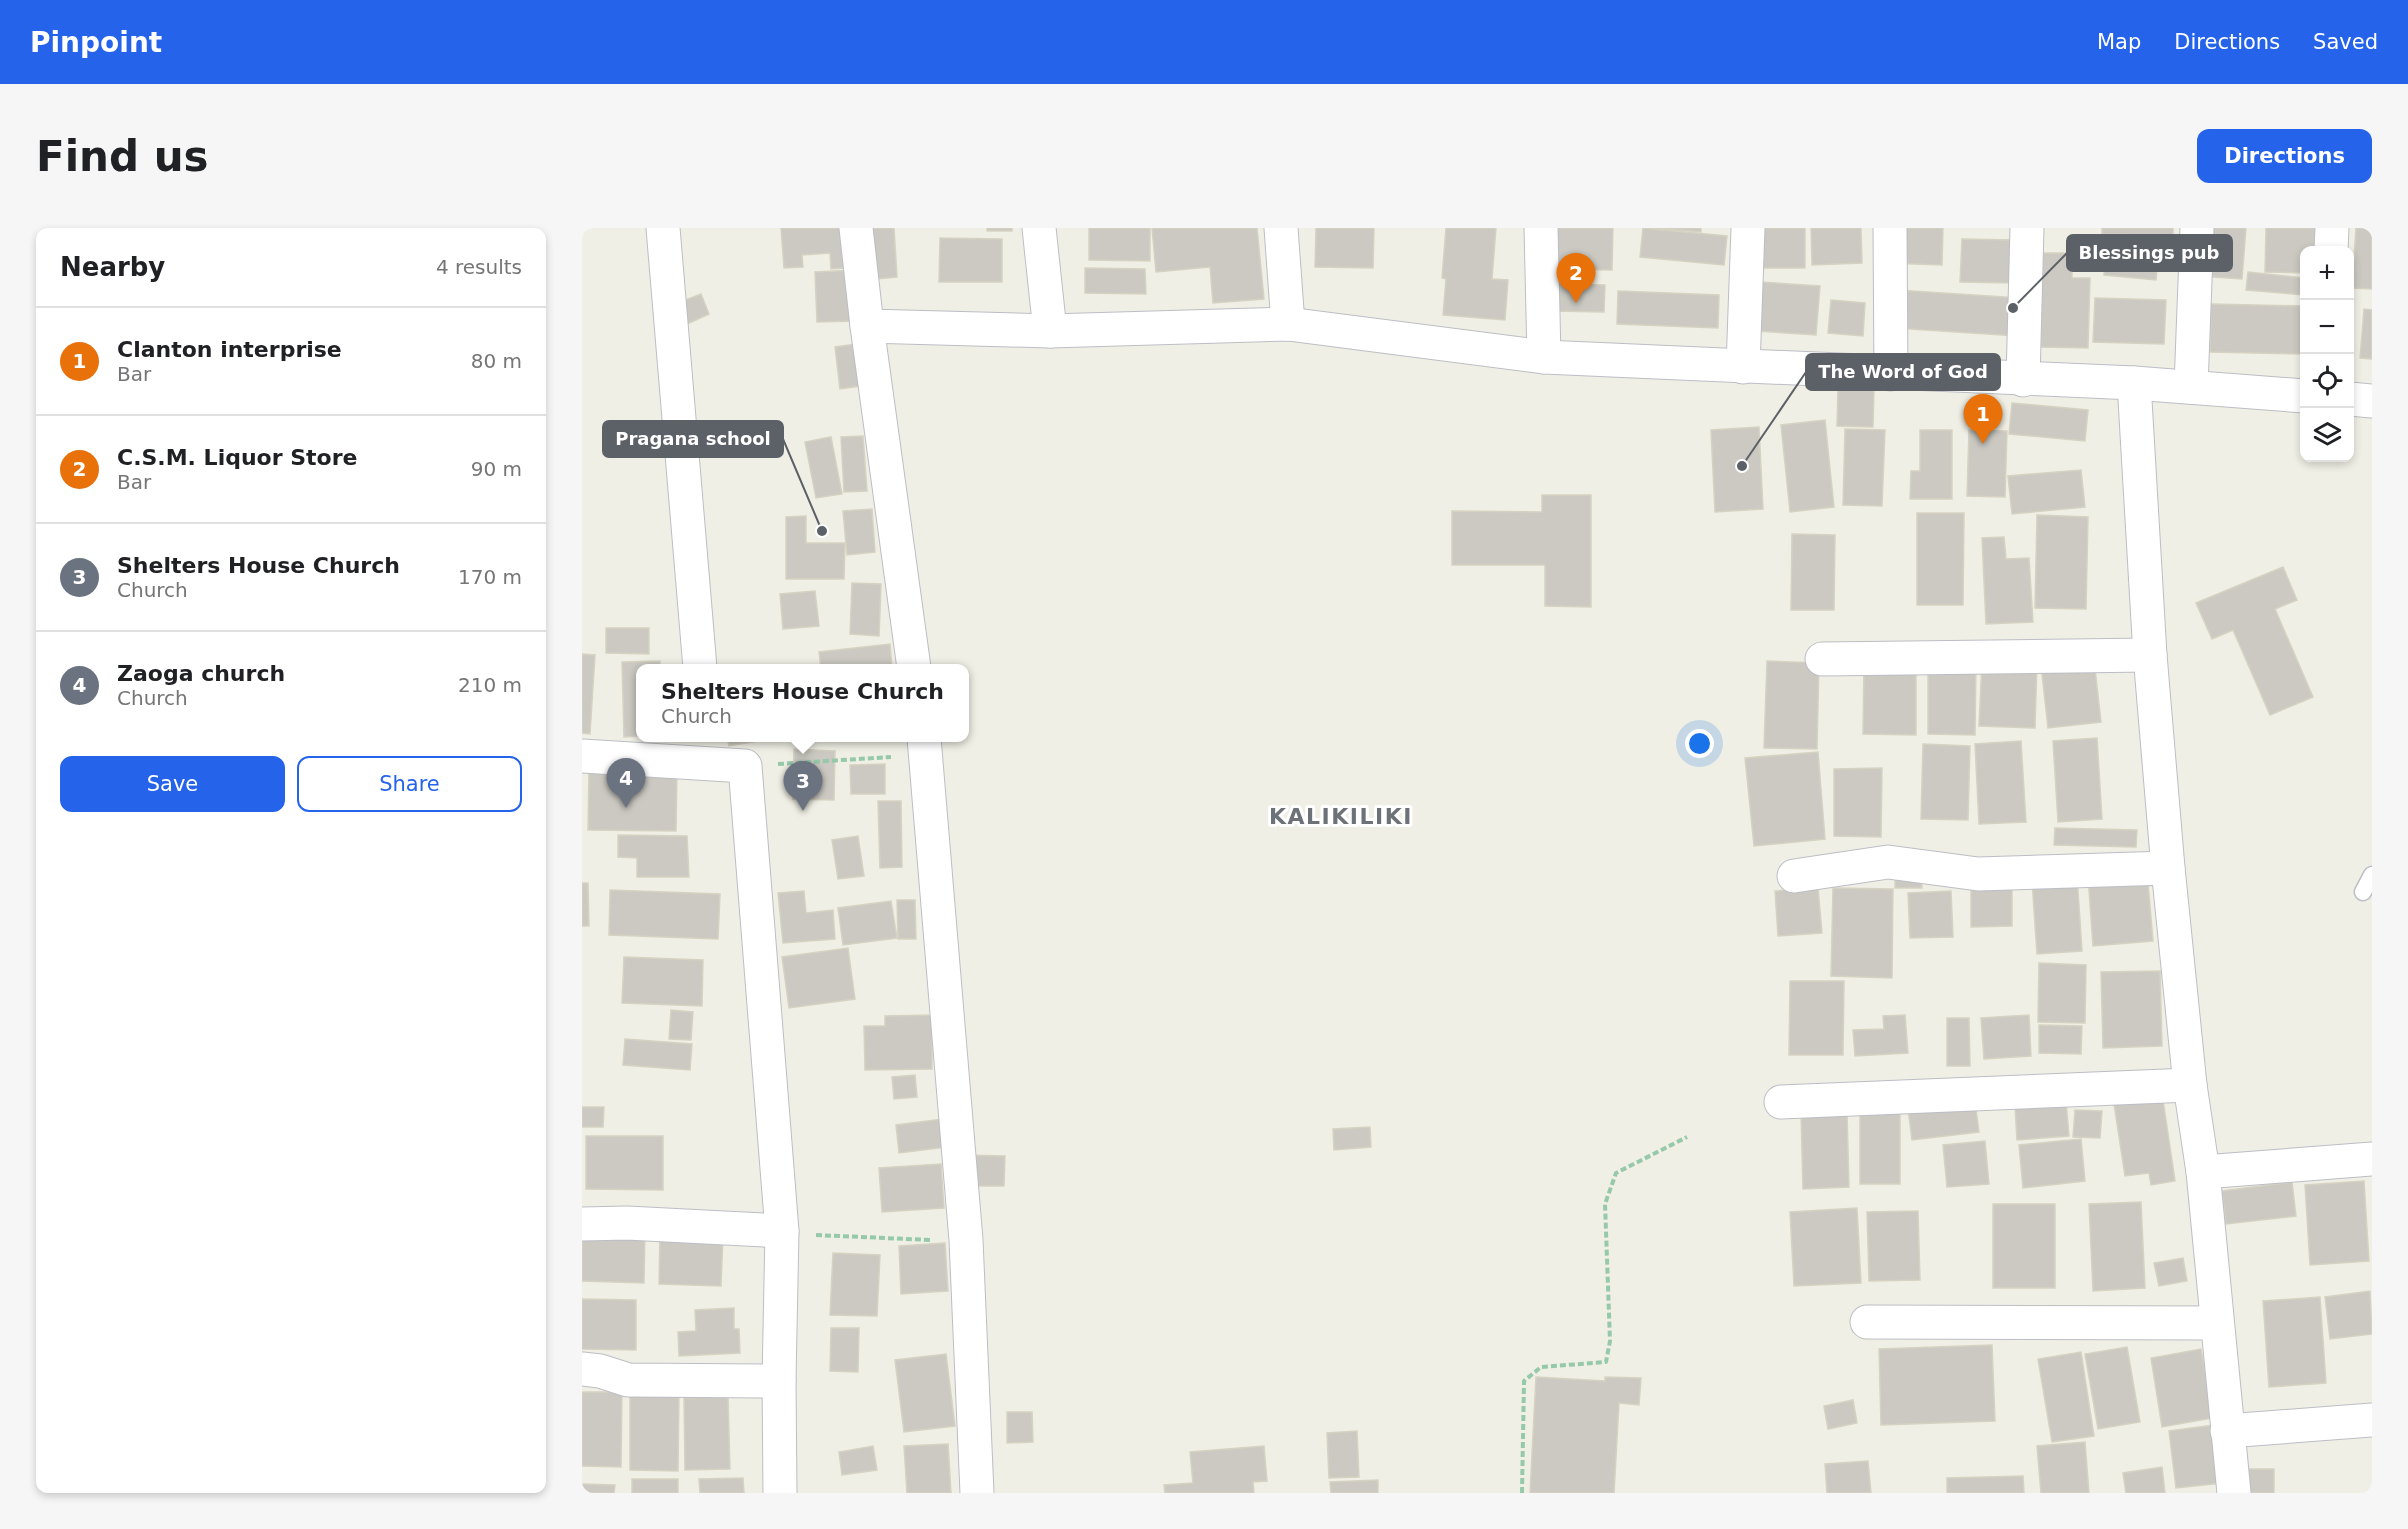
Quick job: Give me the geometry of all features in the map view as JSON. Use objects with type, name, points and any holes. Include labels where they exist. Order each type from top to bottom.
[{"type":"street","points":[[663,228],[700,664]]},
{"type":"street","points":[[856,228],[867,326],[913,664]]},
{"type":"street","points":[[1039,228],[1050,331]]},
{"type":"street","points":[[1281,228],[1288,324]]},
{"type":"street","points":[[1541,228],[1544,357]]},
{"type":"street","points":[[1743,367],[1748,228]]},
{"type":"street","points":[[1890,228],[1891,374]]},
{"type":"street","points":[[2023,380],[2027,228]]},
{"type":"street","points":[[2191,387],[2197,228]]},
{"type":"street","points":[[2331,246],[2332,228]]},
{"type":"street","points":[[867,326],[1050,331],[1288,324],[1544,357],[2023,380],[2134,383],[2300,396]]},
{"type":"street","points":[[2134,383],[2150,655],[2168,868],[2190,1085],[2203,1173],[2234,1493]]},
{"type":"street","points":[[2354,399],[2372,401]]},
{"type":"street","points":[[1822,659],[2150,655]]},
{"type":"street","points":[[925,746],[966,1240],[977,1493]]},
{"type":"street","points":[[582,756],[706,751],[745,766],[782,1231],[779,1381],[780,1493]]},
{"type":"street","points":[[1794,876],[1888,862],[1978,874],[2168,868]]},
{"type":"street","points":[[1781,1102],[2190,1085]]},
{"type":"street","points":[[2203,1173],[2372,1159]]},
{"type":"street","points":[[582,1224],[627,1223],[782,1231]]},
{"type":"street","points":[[1867,1322],[2216,1323]]},
{"type":"street","points":[[582,1369],[600,1371],[628,1380],[779,1381]]},
{"type":"street","points":[[2227,1431],[2372,1420]]},
{"type":"lane","points":[[2363,892],[2372,874]]},
{"type":"path","points":[[745,766],[925,746]]},
{"type":"path","points":[[1522,1493],[1524,1381],[1541,1367],[1578,1366],[1606,1362],[1610,1341],[1605,1204],[1616,1173],[1687,1137]]},
{"type":"path","points":[[782,1231],[834,1237],[966,1240]]},
{"type":"building","points":[[781,228],[855,228],[858,267],[831,269],[830,253],[802,255],[803,267],[784,268]]},
{"type":"building","points":[[864,228],[894,228],[897,277],[867,280]]},
{"type":"building","points":[[987,228],[1012,228],[1012,231],[987,231]]},
{"type":"building","points":[[1089,228],[1150,228],[1150,261],[1089,260]]},
{"type":"building","points":[[1152,228],[1257,228],[1264,299],[1213,303],[1210,267],[1156,272]]},
{"type":"building","points":[[1316,228],[1374,228],[1373,268],[1315,267]]},
{"type":"building","points":[[1446,228],[1496,228],[1492,279],[1508,280],[1505,320],[1443,315],[1446,279],[1442,278]]},
{"type":"building","points":[[1539,228],[1613,228],[1612,270],[1539,269]]},
{"type":"building","points":[[1643,228],[1727,236],[1724,265],[1640,257]]},
{"type":"building","points":[[1650,228],[1701,228],[1701,232]]},
{"type":"building","points":[[1756,228],[1805,228],[1805,268],[1756,268]]},
{"type":"building","points":[[1811,228],[1861,228],[1862,263],[1812,265]]},
{"type":"building","points":[[1888,228],[1943,228],[1942,265],[1887,263]]},
{"type":"building","points":[[2102,228],[2173,228],[2173,235],[2102,234]]},
{"type":"building","points":[[2202,228],[2246,228],[2242,279],[2198,276]]},
{"type":"building","points":[[2266,228],[2316,228],[2315,246],[2300,246],[2300,273],[2265,272]]},
{"type":"building","points":[[2356,228],[2372,228],[2372,289],[2354,288]]},
{"type":"building","points":[[2107,236],[2160,240],[2156,280],[2104,275]]},
{"type":"building","points":[[940,238],[1002,239],[1002,282],[939,282]]},
{"type":"building","points":[[1962,239],[2014,240],[2013,283],[1960,282]]},
{"type":"building","points":[[2043,253],[2072,253],[2072,278],[2090,278],[2088,348],[2041,347]]},
{"type":"building","points":[[1085,268],[1145,269],[1146,294],[1085,293]]},
{"type":"building","points":[[856,270],[858,321],[817,322],[815,272]]},
{"type":"building","points":[[2248,272],[2300,278],[2300,295],[2246,290]]},
{"type":"building","points":[[1761,282],[1820,286],[1816,335],[1758,331]]},
{"type":"building","points":[[1552,283],[1605,285],[1604,312],[1552,311]]},
{"type":"building","points":[[1882,289],[2019,298],[2017,336],[1880,327]]},
{"type":"building","points":[[1618,291],[1719,295],[1718,328],[1617,324]]},
{"type":"building","points":[[701,294],[709,314],[687,324],[678,303]]},
{"type":"building","points":[[2095,298],[2166,300],[2164,344],[2093,342]]},
{"type":"building","points":[[1831,300],[1865,303],[1863,336],[1828,333]]},
{"type":"building","points":[[2211,304],[2300,306],[2300,354],[2210,352]]},
{"type":"building","points":[[2364,309],[2372,310],[2372,359],[2360,358]]},
{"type":"building","points":[[856,344],[861,386],[840,389],[835,347]]},
{"type":"building","points":[[1838,387],[1874,388],[1873,427],[1837,426]]},
{"type":"building","points":[[2012,403],[2088,410],[2085,441],[2009,434]]},
{"type":"building","points":[[1825,420],[1834,507],[1790,512],[1781,425]]},
{"type":"building","points":[[1759,427],[1763,509],[1715,512],[1711,430]]},
{"type":"building","points":[[1845,429],[1885,430],[1882,506],[1843,505]]},
{"type":"building","points":[[1920,430],[1952,430],[1952,499],[1910,499],[1911,471],[1920,471]]},
{"type":"building","points":[[1969,430],[2007,431],[2005,497],[1967,496]]},
{"type":"building","points":[[863,436],[867,491],[844,492],[841,437]]},
{"type":"building","points":[[831,437],[842,494],[816,498],[805,442]]},
{"type":"building","points":[[2081,470],[2085,507],[2012,514],[2008,476]]},
{"type":"building","points":[[1542,495],[1591,495],[1591,607],[1545,606],[1545,565],[1452,565],[1452,511],[1542,512]]},
{"type":"building","points":[[872,509],[875,552],[847,555],[843,511]]},
{"type":"building","points":[[1917,513],[1964,513],[1963,605],[1917,605]]},
{"type":"building","points":[[2037,515],[2088,517],[2086,609],[2035,608]]},
{"type":"building","points":[[806,516],[806,543],[845,543],[844,579],[786,579],[786,517]]},
{"type":"building","points":[[1792,534],[1835,535],[1834,610],[1791,610]]},
{"type":"building","points":[[2004,537],[2006,559],[2029,558],[2033,622],[1986,624],[1982,538]]},
{"type":"building","points":[[2283,567],[2297,600],[2275,609],[2313,697],[2270,715],[2233,630],[2212,639],[2196,603]]},
{"type":"building","points":[[852,583],[881,584],[879,636],[850,634]]},
{"type":"building","points":[[815,591],[819,626],[783,629],[780,594]]},
{"type":"building","points":[[606,628],[649,628],[649,654],[606,653]]},
{"type":"building","points":[[890,644],[892,664],[820,664],[819,652]]},
{"type":"building","points":[[2093,651],[2101,722],[2048,728],[2040,656]]},
{"type":"building","points":[[582,654],[595,655],[590,734],[582,733]]},
{"type":"building","points":[[1928,660],[1976,660],[1975,735],[1928,734]]},
{"type":"building","points":[[660,661],[660,664],[636,664],[636,736],[624,737],[622,662]]},
{"type":"building","points":[[1767,661],[1819,663],[1817,749],[1764,748]]},
{"type":"building","points":[[1864,661],[1916,662],[1916,735],[1863,734]]},
{"type":"building","points":[[1982,662],[2037,663],[2035,728],[1979,726]]},
{"type":"building","points":[[2097,738],[2102,819],[2058,822],[2053,741]]},
{"type":"building","points":[[2021,741],[2026,822],[1979,824],[1975,744]]},
{"type":"building","points":[[728,742],[752,742],[729,746]]},
{"type":"building","points":[[1923,744],[1970,746],[1968,820],[1921,819]]},
{"type":"building","points":[[794,749],[835,751],[834,800],[793,799]]},
{"type":"building","points":[[1818,752],[1825,839],[1754,846],[1745,758]]},
{"type":"building","points":[[885,764],[885,794],[851,794],[850,765]]},
{"type":"building","points":[[1882,768],[1881,837],[1834,836],[1834,769]]},
{"type":"building","points":[[589,770],[677,771],[676,831],[588,830]]},
{"type":"building","points":[[878,801],[901,801],[902,867],[880,868]]},
{"type":"building","points":[[2055,828],[2137,830],[2136,847],[2054,845]]},
{"type":"building","points":[[618,835],[687,836],[689,877],[637,877],[637,858],[618,857]]},
{"type":"building","points":[[858,836],[864,876],[838,879],[832,840]]},
{"type":"building","points":[[1921,868],[1922,888],[1895,888],[1895,869]]},
{"type":"building","points":[[2147,871],[2153,941],[2093,946],[2088,876]]},
{"type":"building","points":[[2077,876],[2082,951],[2037,954],[2032,880]]},
{"type":"building","points":[[582,883],[588,883],[589,926],[582,926]]},
{"type":"building","points":[[2012,883],[2012,926],[1971,927],[1971,884]]},
{"type":"building","points":[[1818,888],[1822,933],[1778,936],[1775,891]]},
{"type":"building","points":[[1833,888],[1893,889],[1892,978],[1831,976]]},
{"type":"building","points":[[610,890],[720,894],[718,939],[609,935]]},
{"type":"building","points":[[804,891],[806,913],[833,910],[835,939],[783,943],[778,893]]},
{"type":"building","points":[[1951,891],[1953,937],[1910,938],[1908,893]]},
{"type":"building","points":[[897,900],[915,900],[916,939],[898,939]]},
{"type":"building","points":[[891,901],[897,938],[843,945],[838,908]]},
{"type":"building","points":[[848,948],[855,999],[789,1008],[782,957]]},
{"type":"building","points":[[624,957],[703,960],[702,1006],[622,1003]]},
{"type":"building","points":[[2039,963],[2086,965],[2085,1023],[2038,1022]]},
{"type":"building","points":[[2160,971],[2162,1046],[2103,1048],[2101,972]]},
{"type":"building","points":[[1790,981],[1844,981],[1843,1055],[1789,1055]]},
{"type":"building","points":[[671,1010],[693,1012],[691,1040],[669,1039]]},
{"type":"building","points":[[935,1015],[936,1038],[932,1037],[932,1069],[865,1070],[864,1026],[885,1026],[885,1016]]},
{"type":"building","points":[[1905,1015],[1908,1053],[1855,1056],[1853,1030],[1884,1029],[1883,1016]]},
{"type":"building","points":[[2029,1015],[2031,1056],[1984,1059],[1981,1018]]},
{"type":"building","points":[[1947,1018],[1969,1018],[1970,1066],[1947,1066]]},
{"type":"building","points":[[2039,1025],[2082,1026],[2081,1054],[2039,1053]]},
{"type":"building","points":[[625,1039],[692,1044],[690,1070],[623,1065]]},
{"type":"building","points":[[915,1075],[917,1097],[894,1099],[892,1077]]},
{"type":"building","points":[[2163,1100],[2175,1181],[2151,1185],[2149,1173],[2125,1176],[2114,1104]]},
{"type":"building","points":[[1975,1102],[1979,1132],[1912,1140],[1908,1109]]},
{"type":"building","points":[[2066,1102],[2069,1136],[2017,1140],[2015,1106]]},
{"type":"building","points":[[1860,1106],[1900,1106],[1900,1184],[1860,1184]]},
{"type":"building","points":[[582,1107],[604,1107],[603,1127],[582,1127]]},
{"type":"building","points":[[2075,1110],[2102,1111],[2100,1138],[2073,1137]]},
{"type":"building","points":[[1847,1113],[1849,1187],[1803,1189],[1801,1114]]},
{"type":"building","points":[[943,1119],[946,1147],[899,1153],[896,1125]]},
{"type":"building","points":[[1370,1127],[1371,1147],[1334,1150],[1333,1129]]},
{"type":"building","points":[[586,1136],[663,1136],[663,1190],[586,1189]]},
{"type":"building","points":[[2081,1139],[2085,1181],[2023,1188],[2019,1145]]},
{"type":"building","points":[[1985,1141],[1989,1184],[1947,1187],[1943,1145]]},
{"type":"building","points":[[963,1155],[1005,1156],[1004,1186],[963,1186]]},
{"type":"building","points":[[941,1164],[944,1208],[882,1212],[879,1168]]},
{"type":"building","points":[[2364,1181],[2369,1261],[2310,1265],[2305,1185]]},
{"type":"building","points":[[2292,1182],[2296,1216],[2226,1224],[2222,1191]]},
{"type":"building","points":[[2141,1202],[2145,1288],[2093,1291],[2089,1204]]},
{"type":"building","points":[[1993,1204],[2055,1204],[2055,1288],[1993,1288]]},
{"type":"building","points":[[1857,1208],[1861,1283],[1794,1286],[1790,1212]]},
{"type":"building","points":[[1918,1211],[1920,1280],[1869,1281],[1867,1212]]},
{"type":"building","points":[[582,1228],[645,1230],[644,1283],[582,1281]]},
{"type":"building","points":[[660,1234],[723,1236],[721,1286],[659,1284]]},
{"type":"building","points":[[945,1243],[948,1291],[901,1294],[899,1246]]},
{"type":"building","points":[[833,1253],[880,1255],[877,1316],[830,1315]]},
{"type":"building","points":[[2183,1258],[2187,1281],[2159,1286],[2154,1263]]},
{"type":"building","points":[[2370,1291],[2372,1334],[2330,1339],[2325,1297]]},
{"type":"building","points":[[2320,1297],[2326,1383],[2269,1387],[2263,1301]]},
{"type":"building","points":[[582,1299],[636,1300],[636,1350],[582,1349]]},
{"type":"building","points":[[734,1308],[734,1329],[739,1329],[740,1353],[679,1356],[678,1332],[696,1331],[695,1310]]},
{"type":"building","points":[[831,1328],[859,1328],[858,1372],[830,1371]]},
{"type":"building","points":[[1992,1345],[1995,1421],[1881,1425],[1879,1349]]},
{"type":"building","points":[[2127,1347],[2140,1422],[2098,1429],[2085,1354]]},
{"type":"building","points":[[2201,1349],[2213,1418],[2162,1427],[2151,1358]]},
{"type":"building","points":[[2081,1352],[2094,1436],[2052,1442],[2038,1359]]},
{"type":"building","points":[[946,1354],[955,1426],[904,1432],[895,1360]]},
{"type":"building","points":[[1536,1377],[1605,1381],[1605,1377],[1641,1378],[1639,1405],[1619,1403],[1614,1493],[1530,1493]]},
{"type":"building","points":[[582,1392],[622,1392],[621,1467],[582,1466]]},
{"type":"building","points":[[630,1392],[679,1392],[678,1471],[630,1470]]},
{"type":"building","points":[[728,1397],[730,1469],[685,1470],[684,1398]]},
{"type":"building","points":[[1853,1400],[1857,1423],[1828,1429],[1824,1406]]},
{"type":"building","points":[[1007,1412],[1032,1412],[1033,1442],[1007,1443]]},
{"type":"building","points":[[2214,1425],[2222,1483],[2176,1488],[2169,1431]]},
{"type":"building","points":[[1357,1431],[1359,1477],[1329,1478],[1327,1433]]},
{"type":"building","points":[[2085,1442],[2089,1493],[2041,1493],[2037,1446]]},
{"type":"building","points":[[948,1444],[951,1493],[907,1493],[904,1446]]},
{"type":"building","points":[[873,1446],[877,1470],[842,1475],[839,1452]]},
{"type":"building","points":[[1264,1446],[1267,1481],[1253,1482],[1254,1493],[1165,1493],[1164,1485],[1193,1483],[1190,1452]]},
{"type":"building","points":[[1868,1461],[1871,1493],[1827,1493],[1825,1464]]},
{"type":"building","points":[[2162,1467],[2165,1493],[2126,1493],[2123,1473]]},
{"type":"building","points":[[2235,1469],[2274,1469],[2274,1493],[2235,1493]]},
{"type":"building","points":[[2023,1476],[2024,1493],[1947,1493],[1947,1478]]},
{"type":"building","points":[[743,1478],[744,1493],[700,1493],[699,1479]]},
{"type":"building","points":[[632,1479],[678,1479],[678,1493],[632,1493]]},
{"type":"building","points":[[1378,1480],[1378,1493],[1331,1493],[1330,1482]]},
{"type":"building","points":[[582,1484],[615,1485],[614,1493],[582,1493]]},
{"type":"place","name":"C.S.M. Liquor Store","points":[[1576,303]]},
{"type":"place","name":"Blessings pub","points":[[2013,308]]},
{"type":"place","name":"Clanton interprise","points":[[1983,444]]},
{"type":"place","name":"The Word of God","points":[[1742,466]]},
{"type":"place","name":"Pragana school","points":[[822,531]]},
{"type":"place","name":"Zaoga church","points":[[626,808]]},
{"type":"place","name":"Shelters House Church","points":[[803,811]]},
{"type":"district","name":"KALIKILIKI","points":[[1341,816]]}]
